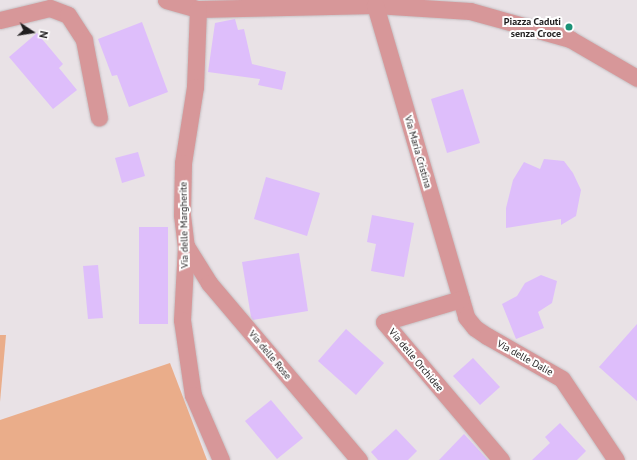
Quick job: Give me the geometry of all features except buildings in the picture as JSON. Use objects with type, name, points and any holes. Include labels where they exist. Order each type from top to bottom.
[{"type":"street","points":[[166,0],[198,9],[375,5],[470,11],[570,40],[637,78]]},
{"type":"street","name":"Via Maria Cristina","points":[[375,5],[461,299]]},
{"type":"street","points":[[0,20],[50,8],[68,15],[84,40],[99,118]]},
{"type":"street","name":"Via delle Margherite","points":[[198,9],[195,87],[183,163],[182,215],[186,246],[182,320],[193,395],[221,460]]},
{"type":"street","name":"Via delle Rose","points":[[186,246],[209,283],[359,460]]},
{"type":"street","name":"Via delle Orchidee","points":[[461,299],[384,322],[500,460]]},
{"type":"street","name":"Via delle Dalie","points":[[461,299],[466,317],[475,328],[562,379],[616,460]]},
{"type":"shaded area","points":[[0,335],[6,335],[0,402]]},
{"type":"shaded area","points":[[170,363],[207,460],[0,460],[0,420]]},
{"type":"place","name":"Piazza Caduti senza Croce","points":[[569,27]]}]
